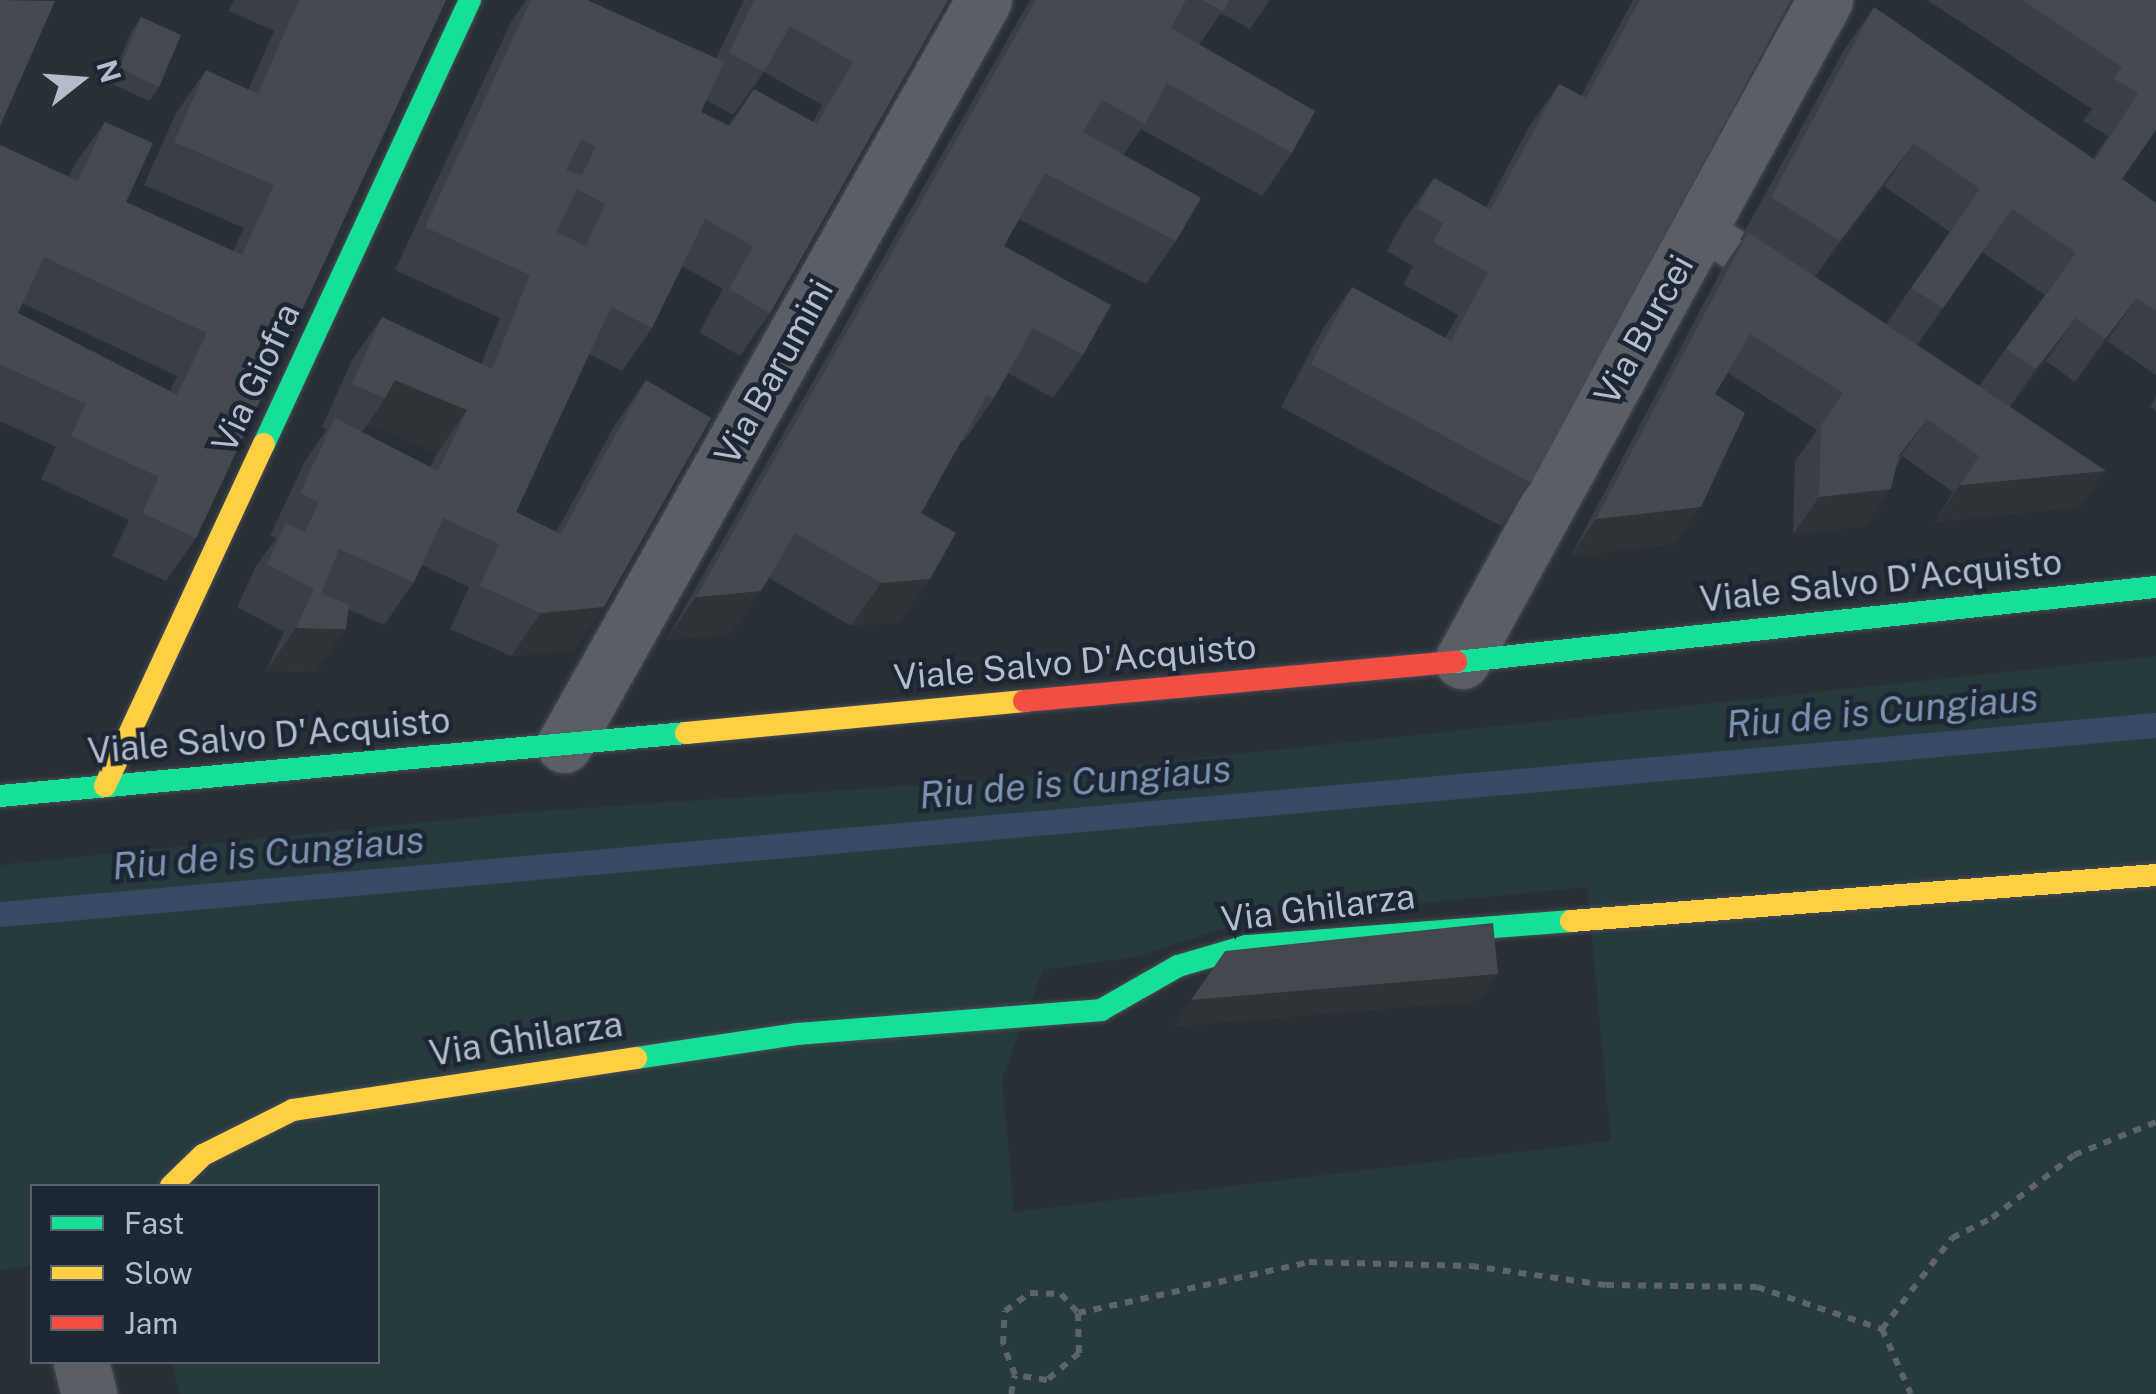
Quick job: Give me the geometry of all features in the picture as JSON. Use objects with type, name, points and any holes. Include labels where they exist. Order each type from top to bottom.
[{"type":"street","name":"Via Giofra","points":[[105,786],[470,0]]},
{"type":"street","name":"Via Barumini","points":[[564,744],[984,0]]},
{"type":"street","name":"Via Burcei","points":[[1462,660],[1825,0]]},
{"type":"street","name":"Viale Salvo D'Acquisto","points":[[0,796],[1462,660],[2156,587]]},
{"type":"street","name":"Via Ghilarza","points":[[173,1184],[203,1155],[293,1110],[797,1034],[1101,1010],[1178,966],[1246,946],[2156,875]]},
{"type":"street","points":[[81,1364],[89,1394]]},
{"type":"lane","points":[[1700,228],[1816,303]]},
{"type":"path","points":[[1882,1329],[1952,1238],[1992,1218],[2074,1155],[2156,1122]]},
{"type":"path","points":[[1078,1313],[1308,1262],[1471,1266],[1606,1285],[1757,1287],[1882,1329],[1911,1394]]},
{"type":"path","points":[[1012,1394],[1015,1375],[1002,1344],[1005,1310],[1030,1293],[1061,1294],[1078,1313],[1079,1353],[1046,1380],[1015,1375]]},
{"type":"green space","points":[[2156,656],[2156,1394],[180,1394],[172,1364],[380,1364],[380,1184],[30,1184],[30,1266],[0,1270],[0,865],[526,812],[994,780]],"holes":[[[1587,887],[1611,1141],[1014,1212],[1002,1078],[1043,970],[1135,957],[1250,920]]]},
{"type":"building","points":[[0,0],[55,1],[0,126]]},
{"type":"building","points":[[299,0],[446,0],[196,538],[142,513],[159,477],[71,436],[86,404],[0,364],[0,145],[78,181],[105,122],[153,143],[126,202],[242,255],[274,185],[174,142],[206,70],[258,94]],"holes":[[[44,257],[207,333],[177,395],[18,313]]]},
{"type":"building","points":[[531,0],[587,0],[724,62],[701,112],[730,126],[754,89],[817,124],[853,62],[790,26],[764,72],[729,53],[754,0],[948,0],[770,313],[729,289],[753,246],[705,219],[652,328],[611,307],[516,512],[561,534],[646,380],[711,418],[604,607],[541,613],[480,586],[499,544],[443,518],[414,582],[339,549],[321,594],[349,604],[346,629],[296,628],[314,589],[267,564],[286,523],[305,532],[319,502],[300,493],[335,418],[438,471],[467,410],[395,380],[385,398],[352,384],[382,317],[492,369],[530,275],[425,227]],"holes":[[[581,139],[596,147],[582,175],[566,171]],[[577,189],[605,204],[586,246],[556,232]]]},
{"type":"building","points":[[1036,0],[1186,0],[1171,28],[1315,111],[1292,153],[1167,83],[1145,124],[1102,100],[1083,132],[1201,198],[1176,241],[1045,173],[1004,246],[1111,305],[1083,355],[1033,328],[994,398],[987,395],[921,513],[956,533],[930,579],[881,583],[795,533],[761,591],[696,597]]},
{"type":"building","points":[[1202,0],[1229,0],[1223,11]]},
{"type":"building","points":[[1640,0],[1791,0],[1531,483],[1311,364],[1352,287],[1451,341],[1488,272],[1433,242],[1443,223],[1417,208],[1434,178],[1491,210],[1559,84],[1586,98]]},
{"type":"building","points":[[2022,0],[2156,0],[2156,130],[2122,179],[2156,203],[2156,311],[2137,298],[2105,339],[2076,318],[2036,369],[2006,349],[2076,253],[2012,209],[1943,308],[1911,288],[1980,189],[1914,143],[1840,241],[1771,197],[1874,7],[2095,160],[2138,93],[2113,78],[2122,67]]},
{"type":"building","points":[[141,17],[181,35],[159,87],[120,68]]},
{"type":"building","points":[[1748,232],[2106,471],[1960,485],[1979,456],[1927,419],[1899,455],[1891,489],[1819,497],[1821,425],[1843,393],[1750,334],[1715,394],[1745,413],[1701,507],[1596,519]]},
{"type":"building","points":[[1493,923],[1498,974],[1191,1000],[1225,951]]},
{"type":"waterway","name":"Riu de is Cungiaus","points":[[0,914],[2156,725]]},
{"type":"traffic: fast","points":[[264,444],[470,0]]},
{"type":"traffic: fast","points":[[1456,662],[2156,587]]},
{"type":"traffic: fast","points":[[0,796],[686,733]]},
{"type":"traffic: fast","points":[[636,1058],[797,1034],[1101,1010],[1178,966],[1247,946],[1571,921]]},
{"type":"traffic: slow","points":[[105,786],[264,444]]},
{"type":"traffic: slow","points":[[686,733],[1024,701]]},
{"type":"traffic: slow","points":[[1571,921],[2156,875]]},
{"type":"traffic: slow","points":[[173,1184],[203,1155],[293,1110],[636,1058]]},
{"type":"traffic: jam","points":[[1024,701],[1456,662]]}]
